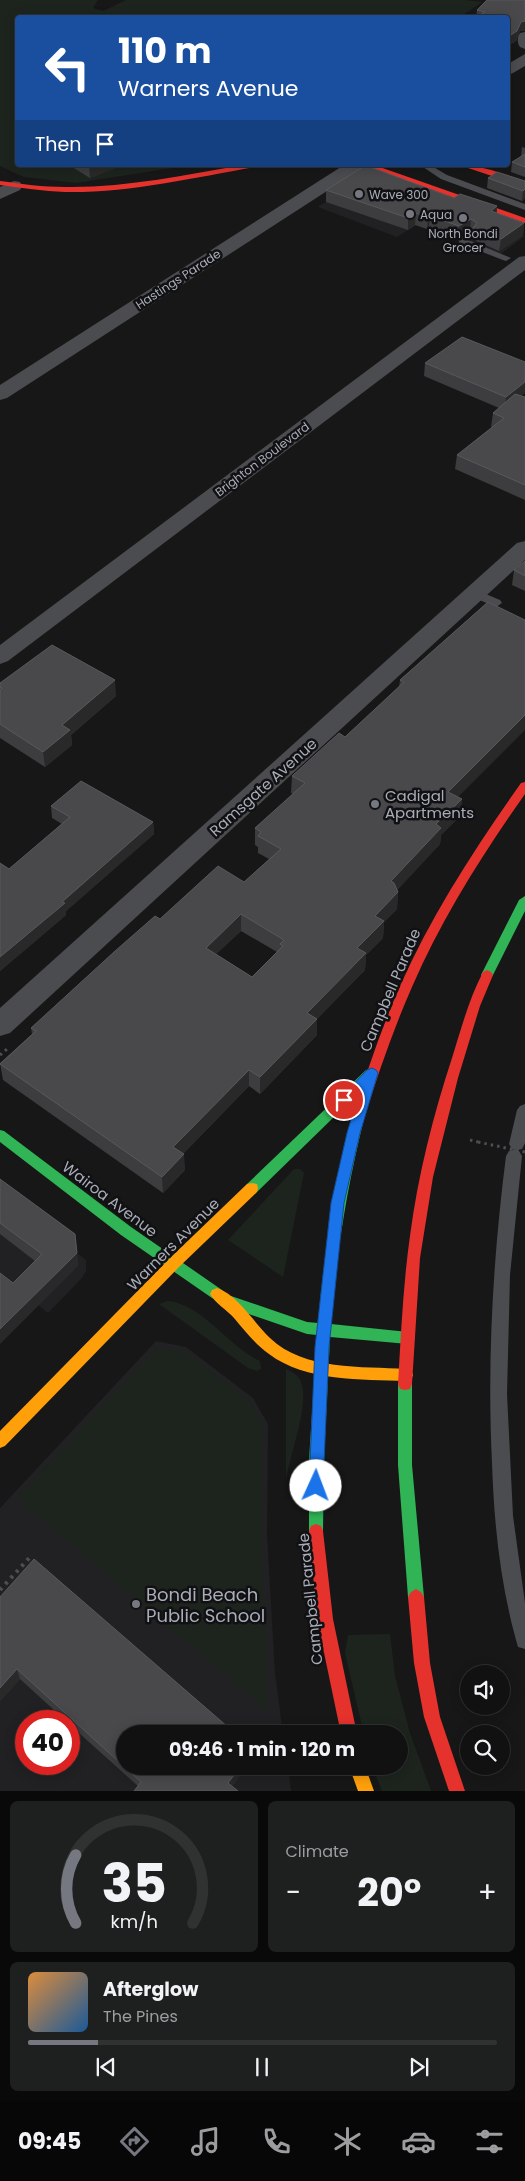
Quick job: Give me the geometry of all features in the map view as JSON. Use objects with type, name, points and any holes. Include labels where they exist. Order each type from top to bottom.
[{"type":"street","points":[[525,36],[525,44]]},
{"type":"street","points":[[510,69],[525,59]]},
{"type":"street","points":[[5,188],[60,192],[91,191],[242,167]]},
{"type":"street","name":"Hastings Parade","points":[[0,394],[352,167]]},
{"type":"street","points":[[374,167],[525,221]]},
{"type":"street","points":[[471,167],[497,174],[525,185]]},
{"type":"street","name":"Brighton Boulevard","points":[[0,656],[516,260]]},
{"type":"street","name":"Ramsgate Avenue","points":[[0,1024],[485,598],[525,548]]},
{"type":"street","name":"Campbell Parade","points":[[347,1725],[331,1660],[320,1577],[315,1503],[321,1368],[338,1203],[354,1133],[372,1073],[391,1019],[424,944],[462,874],[497,822],[525,786]]},
{"type":"street","points":[[457,1791],[432,1717],[422,1663],[405,1465],[408,1338],[419,1218],[432,1152],[448,1089],[478,994],[525,900]]},
{"type":"street","name":"Warners Avenue","points":[[0,1441],[174,1263],[372,1073]]},
{"type":"street","name":"Wairoa Avenue","points":[[0,1135],[126,1231],[229,1302],[253,1330],[275,1351],[302,1363],[321,1368],[406,1375]]},
{"type":"street","name":"Wairoa Avenue","points":[[229,1302],[307,1328],[408,1338]]},
{"type":"street","points":[[360,1775],[366,1791]]},
{"type":"lane","points":[[427,167],[444,177],[525,207]]},
{"type":"lane","points":[[469,235],[462,241],[516,260]]},
{"type":"lane","points":[[525,1110],[504,1222],[496,1353],[497,1423],[503,1517],[516,1610],[525,1640]]},
{"type":"path","points":[[470,1140],[519,1150]]},
{"type":"path","points":[[0,1590],[31,1556]]},
{"type":"shaded area","points":[[0,0],[98,0],[93,8],[103,11],[126,0],[465,0],[482,2],[463,15],[15,15],[15,167],[179,167],[76,183],[24,177],[0,166]]},
{"type":"shaded area","points":[[362,178],[370,178],[525,236],[498,256],[416,225],[397,237],[318,207]]},
{"type":"shaded area","points":[[294,1169],[300,1169],[304,1173],[283,1277],[228,1240]]},
{"type":"shaded area","points":[[0,1193],[86,1260],[86,1271],[82,1278],[48,1313],[0,1275]]},
{"type":"shaded area","points":[[168,1301],[180,1304],[204,1318],[237,1346],[260,1361],[261,1369],[257,1371],[248,1368],[159,1304]]},
{"type":"shaded area","name":"Bondi Beach Public School","points":[[156,1341],[186,1347],[253,1398],[268,1424],[267,1535],[275,1673],[282,1725],[116,1725],[116,1775],[289,1775],[291,1791],[0,1791],[0,1508]]},
{"type":"shaded area","points":[[158,1347],[184,1352],[249,1400],[263,1425],[261,1512],[268,1711],[17,1498]]},
{"type":"shaded area","points":[[286,1369],[299,1378],[303,1388],[303,1400],[302,1414],[286,1481]]},
{"type":"shaded area","points":[[390,1634],[395,1676],[408,1725],[362,1725],[345,1653],[348,1635]]},
{"type":"shaded area","points":[[408,1725],[431,1791],[382,1791],[376,1775],[408,1775]]},
{"type":"building","points":[[487,0],[525,0],[525,21],[521,22],[517,31],[510,36],[510,15],[480,15],[485,12],[477,10]]},
{"type":"building","points":[[525,154],[525,167],[512,162]]},
{"type":"building","points":[[363,167],[370,167],[454,198],[460,194],[497,206],[491,211],[524,223],[501,239],[473,228],[477,223],[471,219],[459,226],[416,213],[408,218],[326,190]]},
{"type":"building","points":[[497,172],[525,181],[525,189],[523,191],[488,178]]},
{"type":"building","points":[[462,337],[525,362],[525,382],[506,397],[425,363]]},
{"type":"building","points":[[515,394],[525,397],[525,485],[457,455],[504,418],[493,413]]},
{"type":"building","points":[[525,561],[525,576],[514,570]]},
{"type":"building","points":[[488,602],[525,620],[525,715],[448,792],[462,799],[436,824],[441,828],[391,881],[398,892],[375,916],[384,921],[357,948],[366,953],[307,1013],[317,1019],[260,1077],[249,1070],[173,1147],[184,1154],[162,1177],[0,1064],[36,1031],[31,1028],[114,952],[155,916],[160,919],[218,866],[244,882],[281,849],[258,836],[261,832],[255,828],[305,783],[292,776],[339,733],[345,737],[404,682],[400,680]],"holes":[[[241,914],[284,940],[280,944],[283,946],[252,977],[206,948]]]},
{"type":"building","points":[[52,645],[115,680],[62,725],[70,730],[43,752],[0,724],[0,690],[2,688],[0,683]]},
{"type":"building","points":[[81,781],[153,822],[62,902],[65,903],[0,957],[0,863],[9,869],[70,817],[51,806]]},
{"type":"building","points":[[0,1179],[75,1234],[77,1253],[0,1329],[0,1273],[13,1283],[42,1254],[0,1223]]},
{"type":"building","points":[[34,1559],[226,1725],[116,1725],[116,1759],[80,1726],[80,1710],[62,1710],[17,1669],[0,1688],[0,1597]]},
{"type":"building","points":[[133,1775],[234,1775],[228,1783],[238,1791],[134,1791],[141,1782]]},
{"type":"traffic: fast","points":[[487,975],[525,900]]},
{"type":"traffic: fast","points":[[252,1188],[370,1074]]},
{"type":"traffic: fast","points":[[316,1531],[317,1443],[328,1287],[336,1219],[349,1152],[358,1119]]},
{"type":"traffic: fast","points":[[0,1135],[126,1231],[217,1294]]},
{"type":"traffic: fast","points":[[231,1302],[307,1328],[408,1338]]},
{"type":"traffic: fast","points":[[405,1384],[405,1465],[416,1597]]},
{"type":"traffic: slow","points":[[0,1441],[174,1263],[252,1188]]},
{"type":"traffic: slow","points":[[217,1294],[233,1307],[267,1345],[288,1359],[320,1368],[406,1375]]},
{"type":"traffic: slow","points":[[360,1775],[366,1791]]},
{"type":"traffic: jam","points":[[0,183],[33,188],[97,189],[159,182],[244,167]]},
{"type":"traffic: jam","points":[[373,167],[525,221]]},
{"type":"traffic: jam","points":[[471,167],[497,174],[525,185]]},
{"type":"traffic: jam","points":[[358,1119],[388,1029],[426,945],[471,864],[525,786]]},
{"type":"traffic: jam","points":[[405,1384],[413,1258],[426,1177],[452,1078],[474,1006],[487,975]]},
{"type":"traffic: jam","points":[[316,1531],[325,1619],[347,1725]]},
{"type":"traffic: jam","points":[[416,1597],[422,1663],[432,1717],[457,1791]]},
{"type":"place","name":"Wave 300","points":[[359,194]]},
{"type":"place","name":"Aqua","points":[[410,214]]},
{"type":"place","name":"North Bondi Grocer","points":[[463,218]]},
{"type":"place","name":"Cadigal Apartments","points":[[375,804]]},
{"type":"place","name":"Bondi Beach Public School","points":[[136,1604]]},
{"type":"route","points":[[316,1486],[322,1347],[338,1203],[354,1133],[372,1073],[344,1100]]}]
